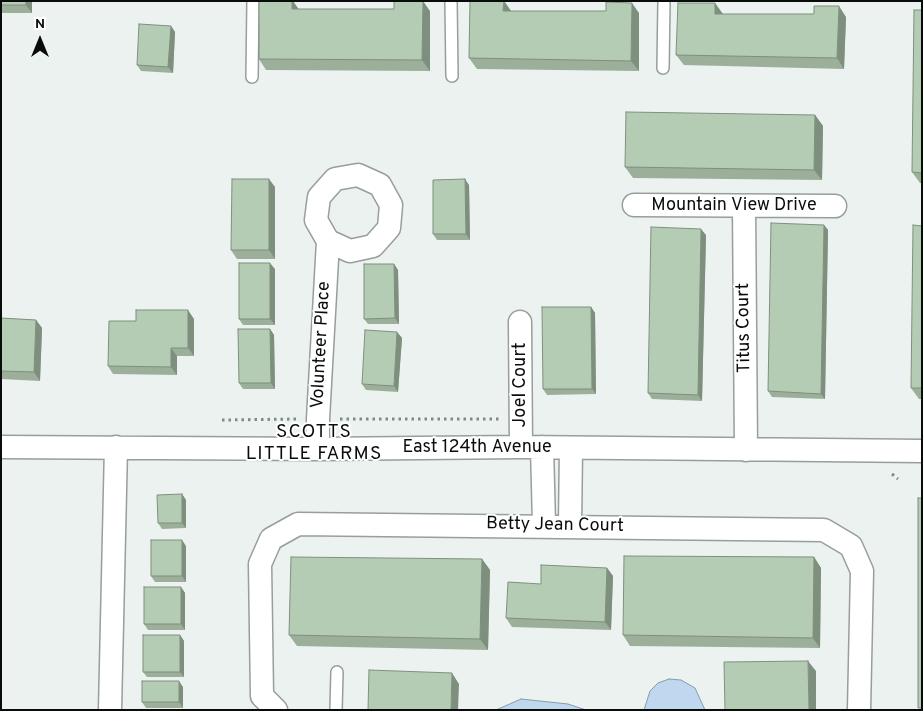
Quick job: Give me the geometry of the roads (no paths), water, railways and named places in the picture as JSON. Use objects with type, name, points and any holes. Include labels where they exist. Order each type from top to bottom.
[{"type":"street","name":"Mountain View Drive","points":[[634,205],[835,206]]},
{"type":"street","name":"Titus Court","points":[[744,206],[746,450]]},
{"type":"street","name":"Volunteer Place","points":[[318,449],[328,241]]},
{"type":"street","name":"Joel Court","points":[[520,322],[532,447],[544,525]]},
{"type":"street","name":"East 124th Avenue","points":[[1,446],[318,449],[532,447],[922,451]]},
{"type":"street","points":[[110,710],[116,447]]},
{"type":"street","points":[[570,525],[571,448]]},
{"type":"street","name":"Betty Jean Court","points":[[276,710],[262,696],[260,564],[271,539],[298,524],[570,525],[824,530],[851,546],[862,571],[859,710]]},
{"type":"lane","points":[[252,76],[253,1]]},
{"type":"lane","points":[[451,1],[452,76]]},
{"type":"lane","points":[[663,68],[664,1]]},
{"type":"lane","points":[[336,710],[337,672]]},
{"type":"water","points":[[669,679],[681,680],[695,688],[705,710],[644,710],[650,691],[658,683]]},
{"type":"water","points":[[521,699],[568,704],[586,710],[496,710]]},
{"type":"district","name":"SCOTTS LITTLE FARMS","points":[[314,444]]}]
